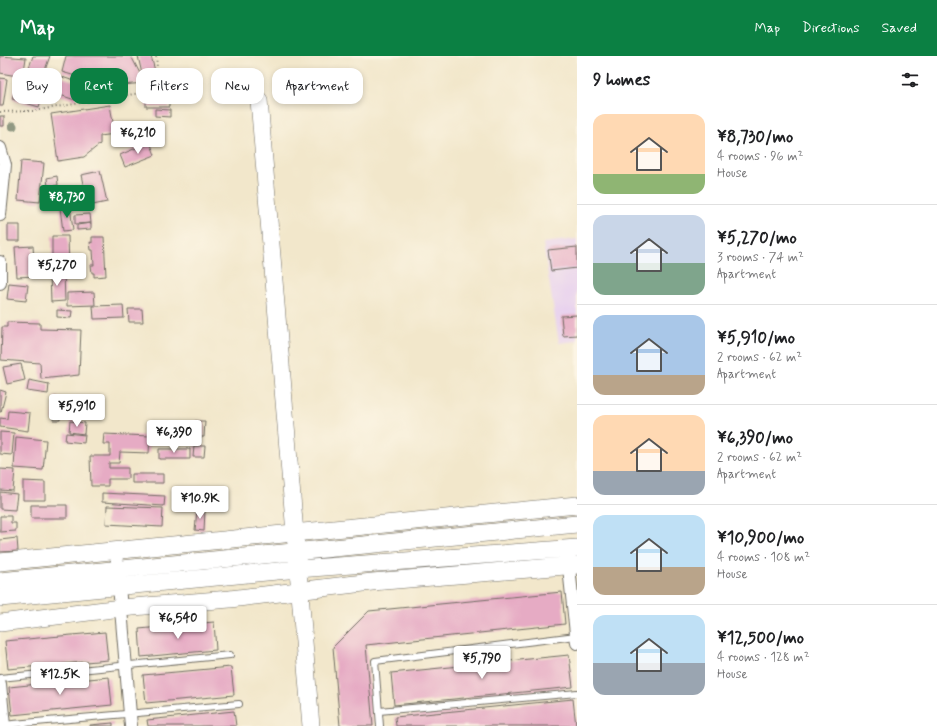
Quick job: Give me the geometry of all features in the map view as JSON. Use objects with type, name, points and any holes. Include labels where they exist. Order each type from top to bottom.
[{"type":"street","points":[[259,104],[310,726]]},
{"type":"street","points":[[0,148],[5,164],[0,215]]},
{"type":"street","points":[[0,262],[0,283]]},
{"type":"street","points":[[0,562],[577,505]]},
{"type":"street","points":[[0,598],[118,578],[297,560],[577,524]]},
{"type":"street","points":[[116,551],[131,726]]},
{"type":"street","points":[[297,560],[573,557]]},
{"type":"street","points":[[0,623],[121,608],[230,599],[300,591],[573,557]]},
{"type":"street","points":[[573,557],[577,639]]},
{"type":"street","points":[[0,581],[118,578]]},
{"type":"street","points":[[0,684],[3,725]]},
{"type":"lane","points":[[380,726],[374,661],[577,639]]},
{"type":"lane","points":[[0,678],[230,656]]},
{"type":"lane","points":[[379,712],[577,693]]},
{"type":"lane","points":[[3,725],[239,704]]},
{"type":"path","points":[[0,112],[33,111],[140,93],[150,88],[154,82],[157,72],[156,56]]},
{"type":"shaded area","points":[[577,239],[577,341],[559,343],[543,243]]},
{"type":"building","points":[[0,56],[26,58],[24,68],[12,68],[12,75],[0,73]]},
{"type":"building","points":[[33,56],[50,56],[46,68],[29,68]]},
{"type":"building","points":[[66,56],[131,56],[137,68],[136,68],[136,84],[128,84],[128,68],[70,68],[70,74],[62,72]]},
{"type":"building","points":[[138,56],[151,56],[154,68],[141,68]]},
{"type":"building","points":[[62,77],[70,80],[70,98],[62,96]]},
{"type":"building","points":[[0,78],[7,79],[3,106],[0,106]]},
{"type":"building","points":[[29,104],[40,104],[39,107]]},
{"type":"building","points":[[146,104],[169,104],[169,107],[146,107]]},
{"type":"building","points":[[110,105],[115,134],[100,136],[100,144],[84,157],[58,161],[51,114]]},
{"type":"building","points":[[155,109],[170,110],[170,117],[155,116]]},
{"type":"building","points":[[0,116],[4,116],[4,126],[0,126]]},
{"type":"building","points":[[150,142],[155,155],[125,167],[120,155]]},
{"type":"building","points":[[21,161],[44,163],[40,202],[18,200]]},
{"type":"building","points":[[100,171],[107,202],[88,206],[81,175]]},
{"type":"building","points":[[57,176],[58,185],[48,187],[47,178]]},
{"type":"building","points":[[70,206],[73,230],[63,231],[60,208]]},
{"type":"building","points":[[90,214],[91,223],[75,224],[75,215]]},
{"type":"building","points":[[91,223],[91,229],[77,230],[77,225]]},
{"type":"building","points":[[8,225],[20,225],[20,241],[8,241]]},
{"type":"building","points":[[52,236],[68,236],[69,268],[52,269]]},
{"type":"building","points":[[92,237],[104,237],[106,276],[94,277],[94,273],[92,273],[91,265],[94,265],[93,250],[91,250],[90,242],[92,243]]},
{"type":"building","points":[[33,246],[35,276],[17,277],[15,247]]},
{"type":"building","points":[[577,247],[577,268],[551,271],[548,250]]},
{"type":"building","points":[[50,273],[64,273],[65,301],[51,302]]},
{"type":"building","points":[[9,283],[28,285],[26,301],[7,299]]},
{"type":"building","points":[[94,292],[95,305],[67,306],[67,293]]},
{"type":"building","points":[[123,305],[124,318],[94,319],[93,306]]},
{"type":"building","points":[[128,309],[142,309],[143,322],[129,322]]},
{"type":"building","points":[[57,310],[72,311],[71,318],[57,317]]},
{"type":"building","points":[[577,315],[577,335],[563,336],[561,316]]},
{"type":"building","points":[[7,322],[40,323],[40,329],[81,330],[79,375],[41,379],[40,363],[1,360],[2,327],[7,327]]},
{"type":"building","points":[[21,364],[25,380],[7,384],[3,367]]},
{"type":"building","points":[[29,380],[49,384],[48,394],[27,391]]},
{"type":"building","points":[[0,390],[6,392],[1,412],[0,412]]},
{"type":"building","points":[[55,397],[67,400],[66,413],[60,412],[60,420],[53,420]]},
{"type":"building","points":[[8,411],[30,413],[28,431],[0,427],[0,418],[7,419]]},
{"type":"building","points":[[70,421],[85,423],[84,434],[69,432]]},
{"type":"building","points":[[195,421],[205,421],[204,437],[195,437]]},
{"type":"building","points":[[0,432],[14,433],[12,455],[0,454]]},
{"type":"building","points":[[66,433],[85,435],[84,443],[65,441]]},
{"type":"building","points":[[104,434],[150,436],[149,453],[120,452],[119,463],[109,463],[109,468],[128,468],[128,479],[108,479],[108,486],[91,486],[90,456],[110,456],[110,444],[103,444]]},
{"type":"building","points":[[16,437],[46,440],[43,470],[14,468]]},
{"type":"building","points":[[194,446],[205,446],[204,457],[193,457]]},
{"type":"building","points":[[159,449],[190,449],[190,459],[159,459]]},
{"type":"building","points":[[0,469],[15,470],[13,491],[0,490]]},
{"type":"building","points":[[132,474],[163,474],[163,483],[132,483]]},
{"type":"building","points":[[23,481],[45,482],[45,500],[23,500]]},
{"type":"building","points":[[0,492],[17,494],[15,510],[0,509]]},
{"type":"building","points":[[102,493],[165,496],[164,506],[102,502]]},
{"type":"building","points":[[31,505],[67,505],[67,518],[31,518]]},
{"type":"building","points":[[107,506],[163,508],[162,527],[106,524]]},
{"type":"building","points":[[197,510],[205,510],[204,531],[195,530]]},
{"type":"building","points":[[0,516],[11,516],[11,523],[16,523],[16,531],[0,532]]},
{"type":"building","points":[[17,538],[18,551],[0,552],[0,540]]},
{"type":"building","points":[[562,592],[565,624],[366,645],[373,726],[340,726],[333,647],[369,611]]},
{"type":"building","points":[[214,622],[216,650],[141,657],[139,629]]},
{"type":"building","points":[[105,632],[108,660],[8,669],[5,641]]},
{"type":"building","points":[[569,655],[573,687],[394,705],[391,673]]},
{"type":"building","points":[[231,667],[234,695],[146,703],[143,675]]},
{"type":"building","points":[[109,677],[112,705],[12,715],[9,687]]},
{"type":"building","points":[[573,699],[576,726],[396,726],[395,717]]},
{"type":"building","points":[[234,711],[236,726],[148,726],[147,720]]},
{"type":"building","points":[[113,723],[113,726],[90,726],[90,725]]}]
